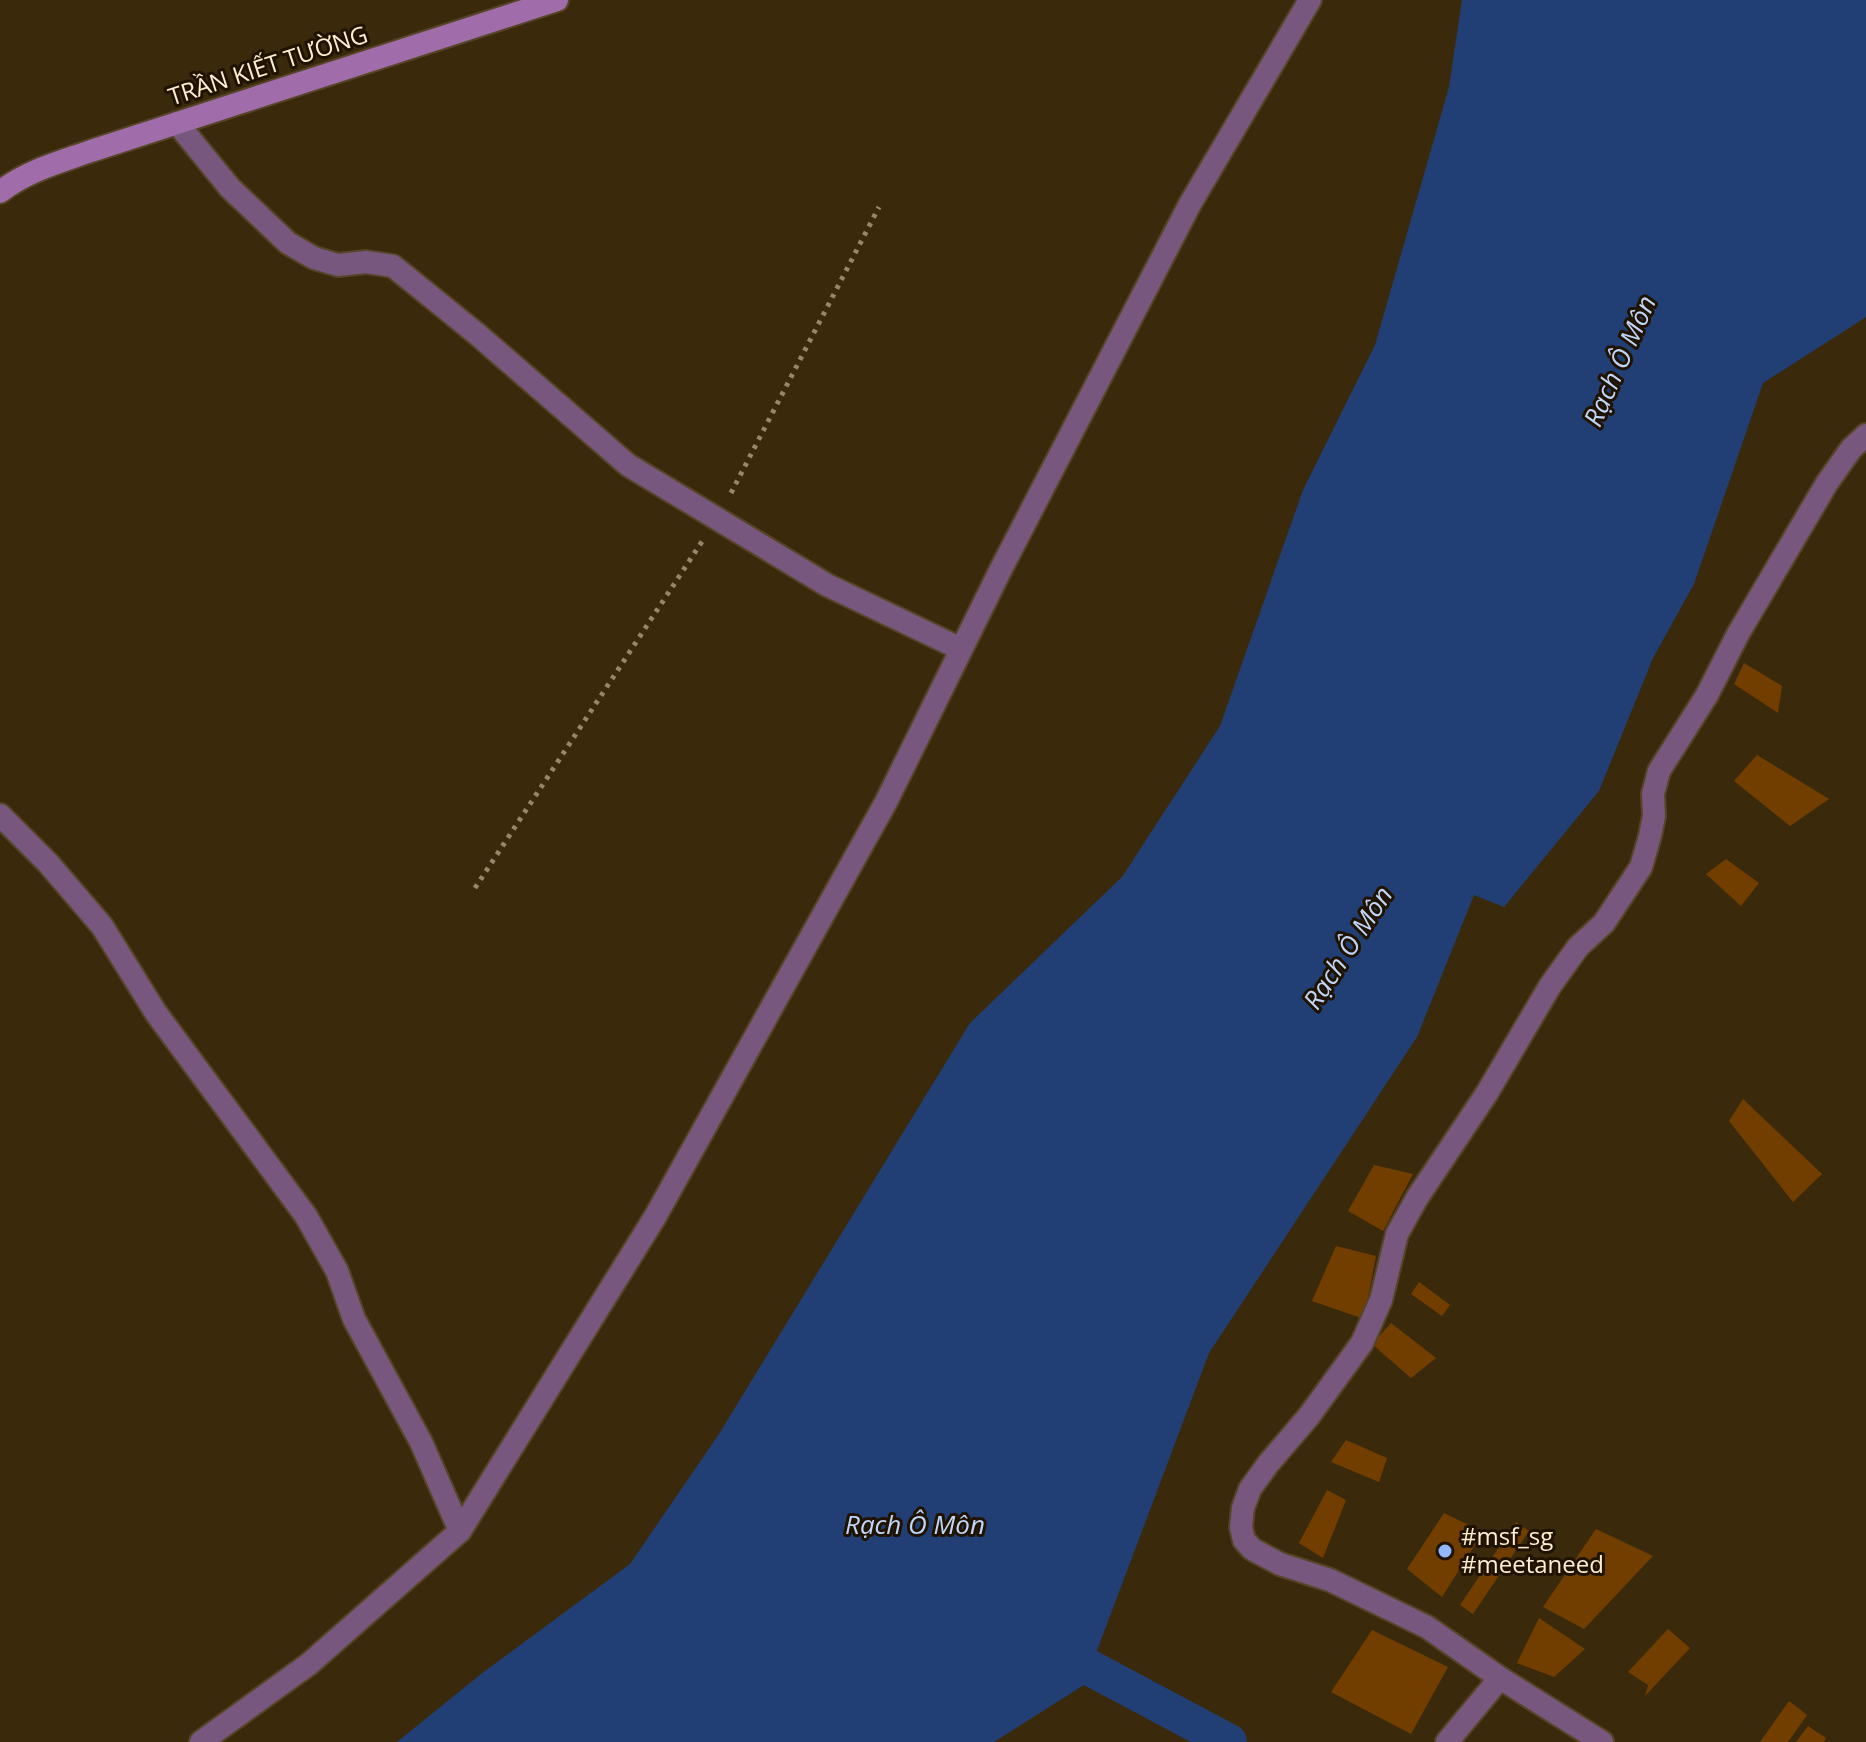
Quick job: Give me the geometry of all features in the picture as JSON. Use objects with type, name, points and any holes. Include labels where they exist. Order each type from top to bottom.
[{"type":"main road","name":"TRẦN KIẾT TƯỜNG","points":[[0,192],[43,167],[557,0]]},
{"type":"street","points":[[201,1742],[309,1664],[460,1531],[655,1217],[886,802],[961,649],[1190,204],[1310,0]]},
{"type":"street","points":[[177,123],[230,188],[288,243],[314,258],[338,265],[366,262],[393,266],[628,465],[827,585],[961,649]]},
{"type":"street","points":[[1602,1742],[1500,1678],[1427,1627],[1330,1580],[1280,1564],[1252,1549],[1244,1540],[1241,1527],[1243,1508],[1250,1489],[1268,1464],[1309,1416],[1362,1343],[1381,1300],[1397,1234],[1417,1198],[1487,1093],[1550,986],[1578,947],[1604,923],[1641,867],[1654,816],[1653,794],[1659,771],[1707,695],[1738,634],[1827,483],[1851,449],[1866,435]]},
{"type":"street","points":[[0,815],[48,863],[102,926],[156,1013],[306,1216],[337,1271],[354,1319],[421,1442],[460,1531]]},
{"type":"street","points":[[1447,1742],[1500,1678]]},
{"type":"path","points":[[475,888],[718,518],[879,207]]},
{"type":"water","name":"Rạch Ô Môn","points":[[1462,0],[1866,0],[1866,317],[1763,383],[1694,584],[1653,658],[1599,791],[1504,907],[1474,895],[1417,1037],[1209,1353],[1084,1685],[994,1742],[397,1742],[481,1674],[630,1564],[719,1434],[970,1023],[1122,877],[1220,726],[1303,490],[1375,345],[1449,87]]},
{"type":"building","points":[[1744,663],[1782,686],[1778,713],[1734,684]]},
{"type":"building","points":[[1757,755],[1829,799],[1790,826],[1734,781]]},
{"type":"building","points":[[1726,859],[1759,883],[1741,906],[1706,874]]},
{"type":"building","points":[[1743,1099],[1822,1174],[1793,1202],[1729,1121]]},
{"type":"building","points":[[1374,1165],[1413,1174],[1383,1231],[1348,1211]]},
{"type":"building","points":[[1336,1246],[1376,1256],[1364,1319],[1312,1301]]},
{"type":"building","points":[[1419,1282],[1450,1305],[1442,1316],[1411,1294]]},
{"type":"building","points":[[1391,1323],[1436,1358],[1411,1378],[1372,1344]]},
{"type":"building","points":[[1346,1440],[1387,1458],[1379,1482],[1331,1462]]},
{"type":"building","points":[[1327,1490],[1346,1500],[1323,1558],[1299,1543]]},
{"type":"building","name":"#msf_sg #meetaneed","points":[[1444,1513],[1483,1532],[1442,1597],[1407,1569]]},
{"type":"building","points":[[1516,1522],[1529,1531],[1473,1614],[1460,1605]]},
{"type":"building","points":[[1596,1529],[1653,1556],[1584,1629],[1543,1607]]},
{"type":"building","name":"#msf_sg #meetaneed","points":[[1539,1618],[1585,1649],[1554,1677],[1517,1663]]},
{"type":"building","points":[[1668,1629],[1690,1648],[1645,1696],[1648,1685],[1628,1672]]},
{"type":"building","points":[[1372,1630],[1448,1667],[1411,1734],[1331,1692]]},
{"type":"building","points":[[1789,1701],[1807,1715],[1788,1742],[1760,1742]]},
{"type":"building","points":[[1808,1726],[1826,1738],[1824,1742],[1796,1742]]},
{"type":"waterway","points":[[1047,1645],[1229,1742]]},
{"type":"place","name":"#msf_sg #meetaneed","points":[[1445,1551]]}]
